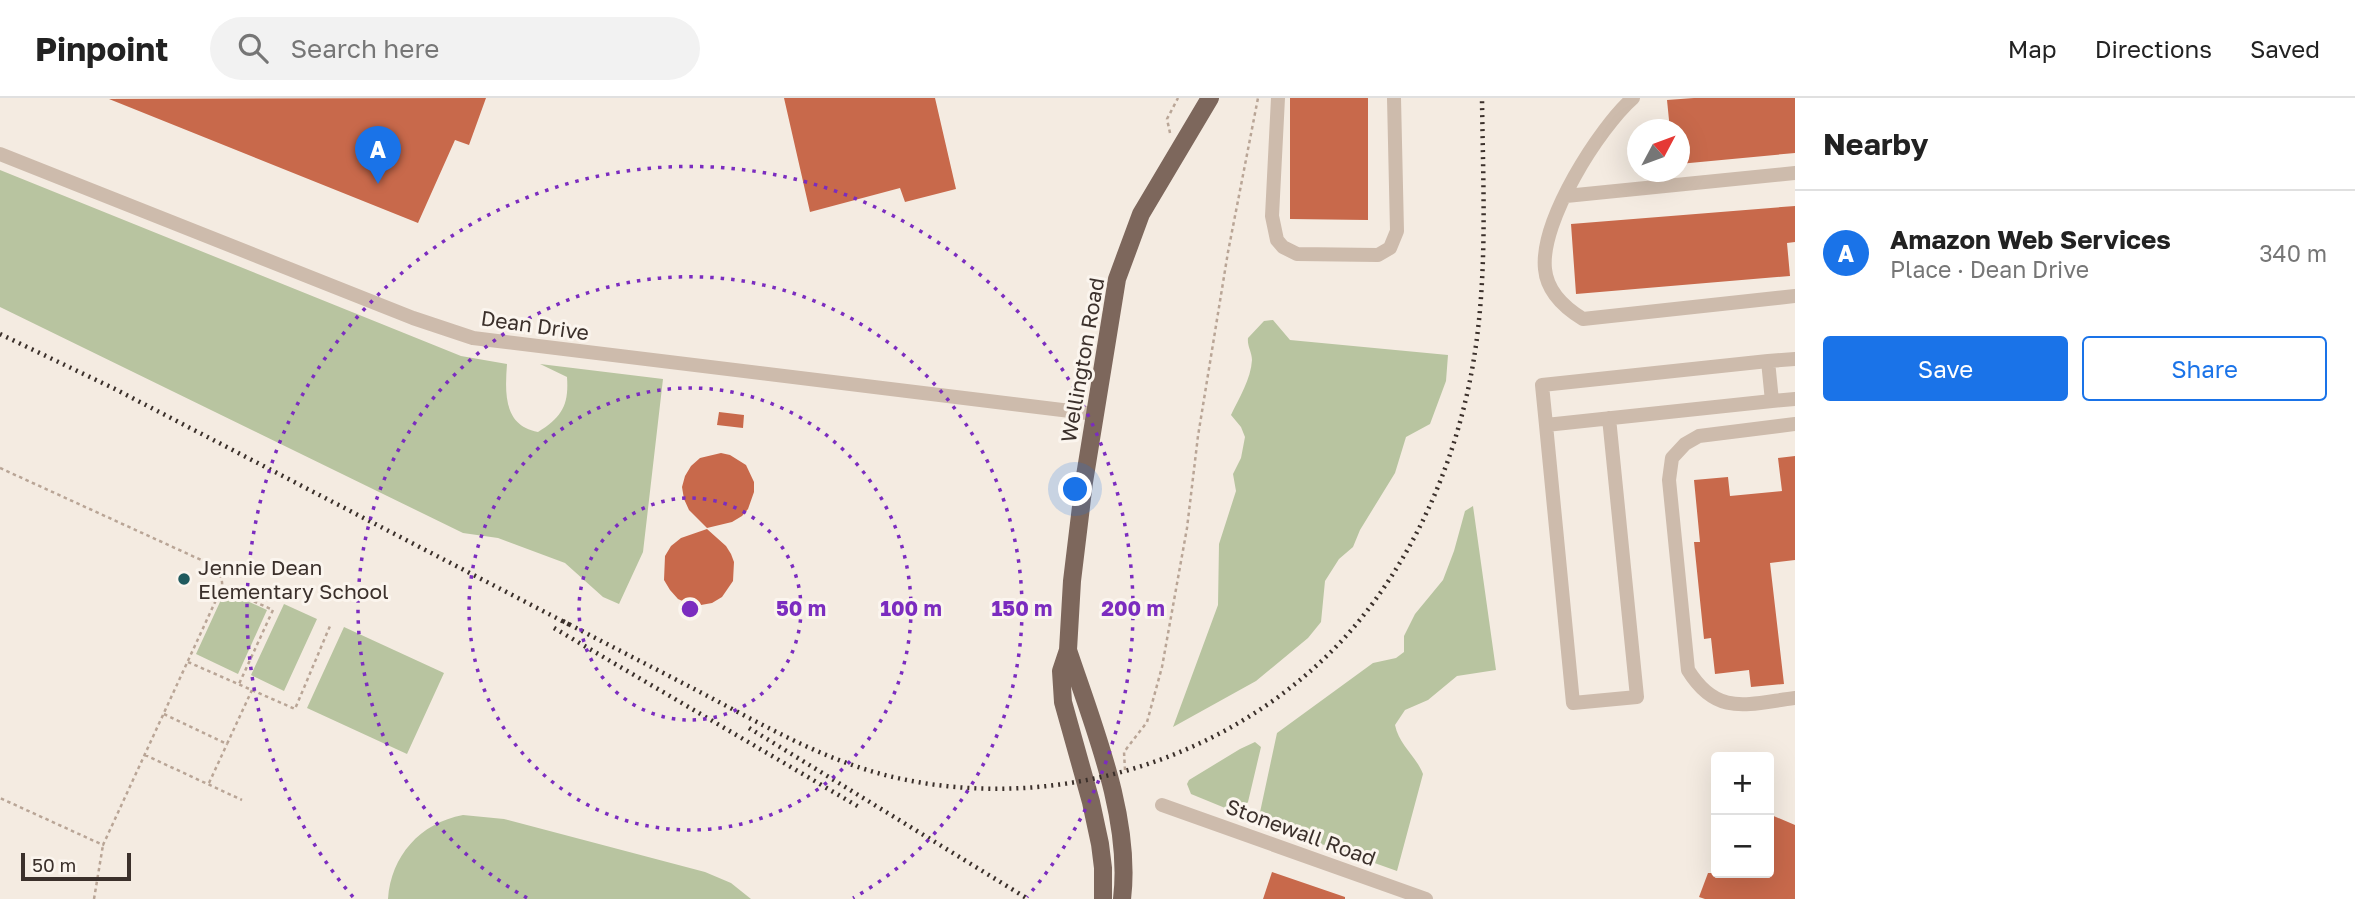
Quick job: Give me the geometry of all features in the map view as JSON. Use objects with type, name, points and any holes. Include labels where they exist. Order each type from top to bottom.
[{"type":"main road","name":"Wellington Road","points":[[1103,899],[1100,844],[1063,702],[1061,671],[1068,650],[1072,581],[1117,279],[1141,214],[1210,98]]},
{"type":"main road","name":"Wellington Road","points":[[1068,650],[1110,775],[1122,861],[1122,899]]},
{"type":"street","points":[[1278,98],[1272,216],[1277,240],[1283,247],[1297,254],[1378,256],[1390,248],[1397,231],[1394,98]]},
{"type":"street","points":[[1633,98],[1608,124],[1580,166],[1549,237],[1545,268],[1550,288],[1557,297],[1569,310],[1583,318],[1795,296]]},
{"type":"street","name":"Dean Drive","points":[[0,154],[413,318],[473,338],[1095,414]]},
{"type":"street","points":[[1566,196],[1795,173]]},
{"type":"street","points":[[1609,418],[1637,697],[1573,703],[1542,385],[1795,359]]},
{"type":"street","points":[[1768,361],[1772,401]]},
{"type":"street","points":[[1546,425],[1795,399]]},
{"type":"street","points":[[1795,424],[1699,436],[1685,444],[1672,458],[1669,480],[1688,670],[1698,687],[1718,701],[1738,705],[1795,698]]},
{"type":"street","name":"Stonewall Road","points":[[1162,805],[1426,899]]},
{"type":"path","points":[[1170,132],[1167,119],[1178,98]]},
{"type":"path","points":[[1126,776],[1124,752],[1147,722],[1162,667],[1187,528],[1198,436],[1228,252],[1258,98]]},
{"type":"path","points":[[0,468],[210,564],[221,577],[222,587],[103,845],[94,899]]},
{"type":"path","points":[[222,587],[273,610],[239,684]]},
{"type":"path","points":[[188,662],[295,709],[330,626]]},
{"type":"path","points":[[209,784],[252,690]]},
{"type":"path","points":[[164,715],[227,744]]},
{"type":"path","points":[[145,755],[242,800]]},
{"type":"path","points":[[0,798],[103,845]]},
{"type":"green space","points":[[0,170],[461,356],[507,364],[509,406],[518,423],[527,429],[538,432],[553,421],[562,409],[567,395],[567,377],[540,364],[663,379],[643,552],[619,604],[603,597],[565,563],[498,538],[463,533],[0,307]]},
{"type":"green space","points":[[1273,320],[1290,340],[1448,355],[1446,381],[1430,424],[1406,437],[1395,473],[1360,530],[1353,547],[1339,559],[1325,581],[1321,622],[1308,638],[1256,681],[1173,727],[1218,605],[1219,544],[1236,491],[1233,474],[1241,458],[1245,437],[1231,415],[1251,367],[1248,338],[1264,321]]},
{"type":"green space","points":[[1473,506],[1496,670],[1457,676],[1428,700],[1405,710],[1395,725],[1400,739],[1423,774],[1397,871],[1262,823],[1259,817],[1277,733],[1373,663],[1396,658],[1404,652],[1404,636],[1415,614],[1443,580],[1465,511]]},
{"type":"green space","points":[[225,591],[267,610],[238,674],[196,654]]},
{"type":"green space","points":[[284,604],[317,619],[284,691],[251,675]]},
{"type":"green space","points":[[344,627],[444,673],[407,754],[307,708]]},
{"type":"green space","points":[[1255,742],[1261,747],[1248,802],[1242,809],[1230,810],[1191,794],[1187,784],[1189,780]]},
{"type":"green space","points":[[463,815],[504,819],[705,872],[731,883],[751,899],[388,899],[395,869],[410,844],[434,825]]},
{"type":"building","points":[[486,98],[469,145],[455,140],[418,223],[109,99]]},
{"type":"building","points":[[784,98],[935,98],[956,189],[905,202],[900,188],[810,212]]},
{"type":"building","points":[[1290,98],[1368,98],[1368,220],[1290,219]]},
{"type":"building","points":[[1795,98],[1795,153],[1690,163],[1690,119],[1669,119],[1667,100]]},
{"type":"building","points":[[1795,206],[1795,242],[1787,243],[1790,276],[1576,294],[1571,224]]},
{"type":"building","points":[[719,412],[744,415],[743,428],[717,425]]},
{"type":"building","points":[[721,453],[746,465],[754,482],[754,492],[748,509],[742,516],[732,522],[707,528],[689,510],[682,487],[691,466],[700,458]]},
{"type":"building","points":[[1795,456],[1795,560],[1770,563],[1784,684],[1751,687],[1749,670],[1715,674],[1711,638],[1704,639],[1694,542],[1700,542],[1694,480],[1728,477],[1730,496],[1782,491],[1778,458]]},
{"type":"building","points":[[707,529],[731,554],[734,562],[733,581],[722,597],[712,603],[689,604],[678,599],[664,580],[665,556],[671,546],[681,538]]},
{"type":"building","points":[[1774,816],[1795,825],[1795,899],[1705,899],[1699,897],[1708,873],[1711,873],[1711,878],[1774,878]]},
{"type":"building","points":[[1272,872],[1345,897],[1345,899],[1263,899]]},
{"type":"railway","points":[[563,621],[806,746],[877,773],[963,788],[1024,788],[1084,781],[1143,765],[1200,743],[1254,714],[1303,678],[1347,635],[1369,608],[1408,549],[1451,453],[1469,385],[1480,314],[1484,206],[1482,98]]},
{"type":"railway","points":[[0,334],[115,389],[570,625]]},
{"type":"railway","points":[[554,628],[859,807]]},
{"type":"railway","points":[[749,728],[1028,899]]},
{"type":"place","name":"Amazon Web Services","points":[[378,184]]},
{"type":"place","name":"Jennie Dean Elementary School","points":[[184,579]]}]
